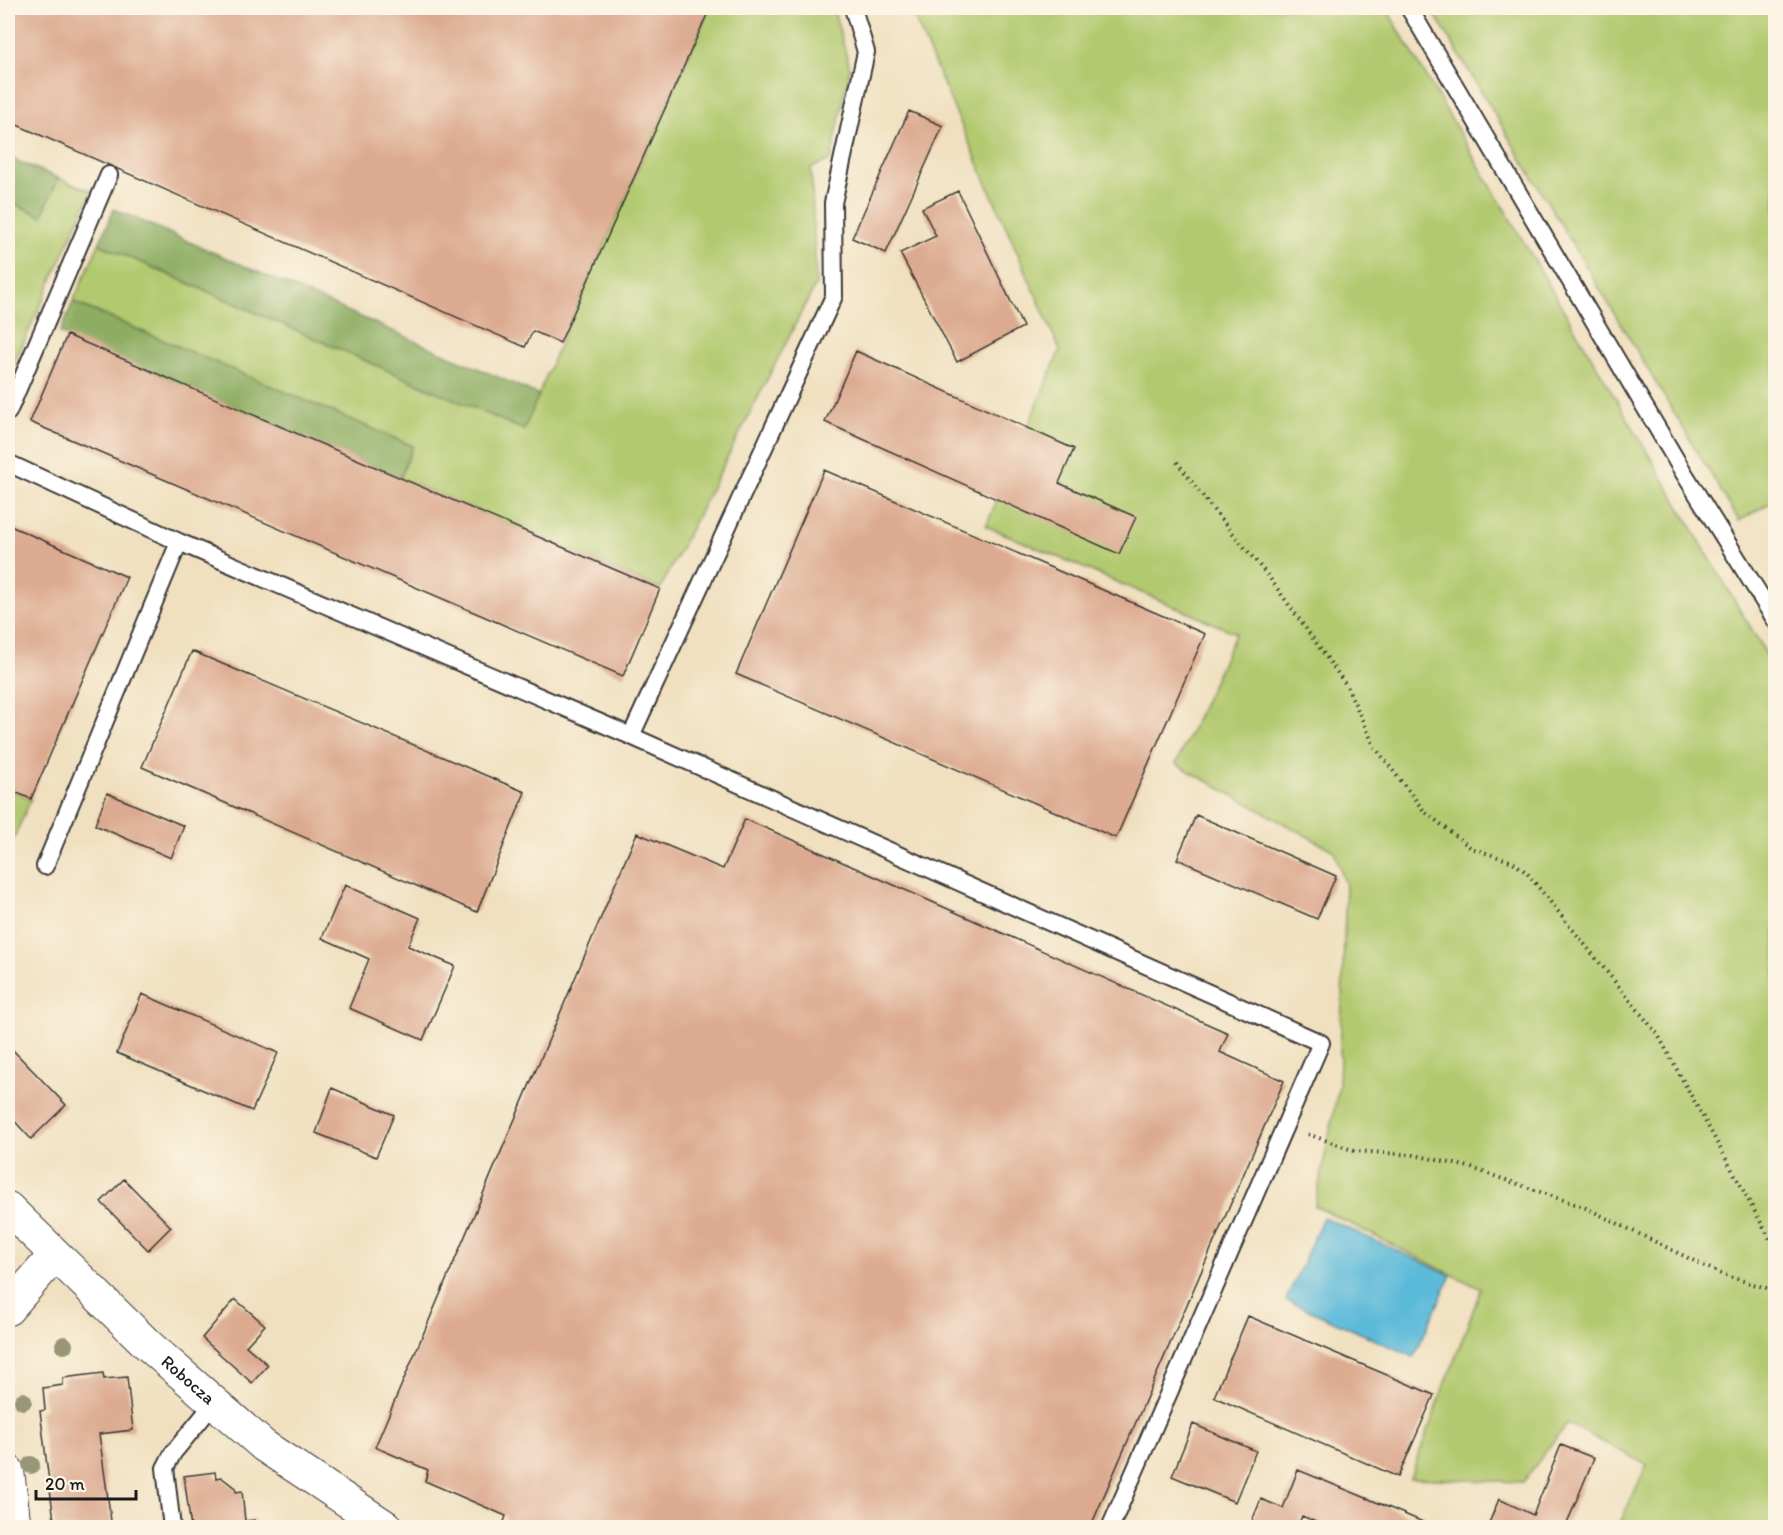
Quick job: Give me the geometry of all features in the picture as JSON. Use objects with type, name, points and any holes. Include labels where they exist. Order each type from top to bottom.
[{"type":"street","name":"Robocza","points":[[8,1208],[54,1256],[147,1344],[264,1446],[388,1527]]},
{"type":"street","points":[[8,1309],[54,1256]]},
{"type":"street","points":[[8,1472],[15,1527]]},
{"type":"lane","points":[[631,736],[834,296],[833,203],[866,51],[853,8]]},
{"type":"lane","points":[[1409,8],[1682,470],[1776,621]]},
{"type":"lane","points":[[8,412],[109,175]]},
{"type":"lane","points":[[8,463],[179,542],[631,736],[1321,1043],[1110,1527]]},
{"type":"lane","points":[[45,866],[179,542]]},
{"type":"lane","points":[[172,1527],[165,1468],[173,1453],[215,1402]]},
{"type":"path","points":[[1177,462],[1210,507],[1269,577],[1347,686],[1374,746],[1424,811],[1471,848],[1513,862],[1527,873],[1658,1035],[1776,1250]]},
{"type":"path","points":[[1285,1126],[1355,1151],[1414,1155],[1470,1167],[1586,1208],[1721,1274],[1776,1291]]},
{"type":"green space","points":[[710,8],[833,8],[850,68],[831,160],[811,168],[816,284],[660,589],[400,478],[413,446],[73,302],[99,244],[524,430],[560,343]]},
{"type":"green space","points":[[910,8],[1386,8],[1775,669],[1775,1527],[1618,1527],[1647,1465],[1567,1423],[1523,1482],[1410,1478],[1481,1289],[1315,1206],[1339,1085],[1346,885],[1334,851],[1176,764],[1236,633],[986,526],[1060,350]]},
{"type":"green space","points":[[1431,8],[1775,8],[1775,500],[1739,521]]},
{"type":"green space","points":[[8,157],[58,178],[42,216],[8,201]]},
{"type":"green space","points":[[58,178],[92,191],[8,377],[8,201],[42,216]]},
{"type":"green space","points":[[114,209],[539,395],[524,430],[99,244]]},
{"type":"green space","points":[[73,302],[413,446],[400,478],[60,333]]},
{"type":"green space","points":[[8,789],[31,799],[8,852]]},
{"type":"water","points":[[1323,1217],[1451,1275],[1414,1357],[1286,1300]]},
{"type":"building","points":[[8,8],[710,8],[560,343],[533,331],[525,347],[8,121]]},
{"type":"building","points":[[909,111],[943,126],[886,253],[852,238]]},
{"type":"building","points":[[958,191],[1023,327],[957,362],[900,253],[936,236],[922,208]]},
{"type":"building","points":[[67,335],[660,589],[623,676],[30,422]]},
{"type":"building","points":[[856,351],[1074,449],[1059,483],[1136,517],[1119,554],[825,422]]},
{"type":"building","points":[[824,470],[1205,634],[1116,838],[736,674]]},
{"type":"building","points":[[8,525],[127,577],[31,799],[8,789]]},
{"type":"building","points":[[192,651],[525,792],[477,912],[142,767]]},
{"type":"building","points":[[107,793],[184,826],[171,858],[95,825]]},
{"type":"building","points":[[1196,815],[1336,876],[1317,919],[1177,859]]},
{"type":"building","points":[[745,819],[1228,1033],[1220,1052],[1284,1081],[1090,1528],[502,1528],[506,1516],[425,1481],[428,1470],[375,1447],[637,833],[723,869]]},
{"type":"building","points":[[345,885],[420,918],[408,946],[455,966],[423,1040],[349,1008],[369,959],[322,938]]},
{"type":"building","points":[[142,994],[278,1053],[252,1111],[117,1053]]},
{"type":"building","points":[[8,1045],[66,1105],[31,1139],[8,1114]]},
{"type":"building","points":[[332,1088],[394,1115],[376,1157],[316,1133]]},
{"type":"building","points":[[124,1179],[171,1227],[148,1250],[101,1202]]},
{"type":"building","points":[[235,1299],[265,1325],[246,1346],[268,1365],[252,1383],[202,1338]]},
{"type":"building","points":[[1248,1316],[1434,1395],[1398,1477],[1214,1397]]},
{"type":"building","points":[[103,1373],[104,1379],[127,1377],[133,1430],[99,1434],[112,1528],[55,1528],[40,1411],[45,1410],[43,1388],[63,1385],[63,1378]]},
{"type":"building","points":[[1193,1424],[1256,1451],[1235,1502],[1172,1476]]},
{"type":"building","points":[[1561,1445],[1594,1458],[1565,1528],[1490,1528],[1492,1524],[1489,1523],[1499,1499],[1533,1515]]},
{"type":"building","points":[[1298,1470],[1437,1528],[1330,1528],[1302,1516],[1297,1528],[1254,1528],[1252,1521],[1261,1499],[1283,1508]]},
{"type":"building","points":[[215,1472],[216,1478],[221,1477],[235,1488],[236,1492],[242,1491],[245,1521],[255,1520],[255,1528],[191,1528],[184,1476]]}]
